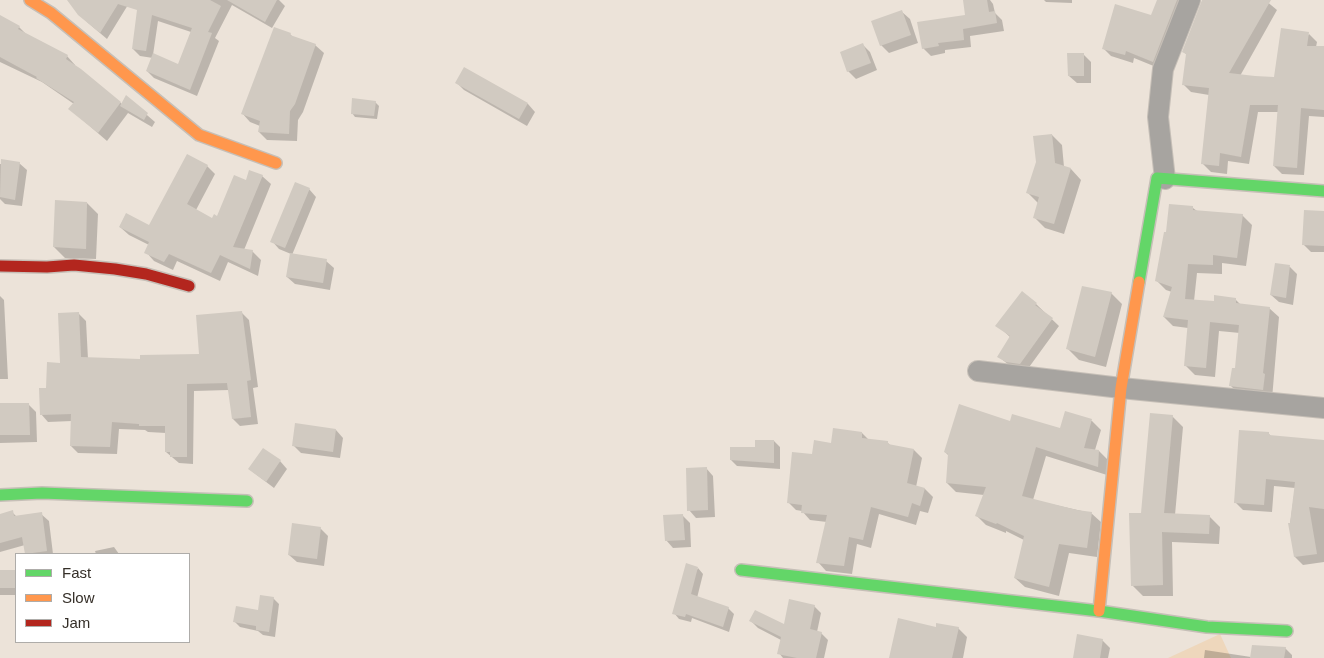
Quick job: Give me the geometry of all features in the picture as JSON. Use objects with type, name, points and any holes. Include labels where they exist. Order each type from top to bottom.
[{"type":"street","points":[[1165,179],[1158,116],[1163,69],[1190,0]]},
{"type":"street","points":[[38,2],[199,135],[276,163]]},
{"type":"street","points":[[1099,611],[1121,388],[1157,178],[1324,191]]},
{"type":"street","points":[[0,266],[47,267],[74,265],[115,269],[146,274],[189,286]]},
{"type":"street","points":[[978,370],[1121,388],[1324,408]]},
{"type":"street","points":[[0,495],[42,493],[247,501]]},
{"type":"street","points":[[741,570],[1099,611],[1207,627],[1287,631]]},
{"type":"shaded area","points":[[1220,634],[1231,658],[1168,658]]},
{"type":"building","points":[[67,0],[210,0],[221,6],[208,32],[212,33],[190,90],[146,71],[153,53],[178,64],[192,28],[152,15],[146,51],[132,49],[137,10],[118,4],[100,33],[78,15]]},
{"type":"building","points":[[227,0],[277,0],[265,22]]},
{"type":"building","points":[[963,0],[987,0],[989,12],[995,11],[997,23],[963,29],[964,40],[938,43],[939,46],[922,49],[917,22],[965,15]]},
{"type":"building","points":[[1157,0],[1177,0],[1153,62],[1126,51],[1125,55],[1102,49],[1115,4],[1151,15]]},
{"type":"building","points":[[1202,0],[1271,0],[1229,73],[1274,77],[1281,28],[1309,32],[1307,46],[1324,46],[1324,110],[1301,108],[1297,168],[1273,166],[1278,105],[1250,105],[1241,157],[1220,153],[1219,166],[1201,164],[1209,88],[1182,85],[1186,54],[1182,52]]},
{"type":"building","points":[[902,10],[911,35],[880,46],[871,21]]},
{"type":"building","points":[[0,15],[20,26],[18,29],[68,55],[66,59],[121,102],[98,133],[68,109],[74,102],[37,77],[0,57]]},
{"type":"building","points":[[274,27],[316,44],[295,104],[290,111],[289,134],[258,132],[260,121],[241,114]]},
{"type":"building","points":[[863,43],[871,63],[847,72],[840,52]]},
{"type":"building","points":[[1067,53],[1084,53],[1084,76],[1068,76]]},
{"type":"building","points":[[464,67],[528,103],[519,119],[455,83]]},
{"type":"building","points":[[126,95],[148,113],[144,120],[120,106]]},
{"type":"building","points":[[352,98],[376,101],[374,116],[351,114]]},
{"type":"building","points":[[1052,134],[1055,163],[1071,168],[1054,224],[1033,218],[1039,197],[1026,193],[1036,162],[1033,136]]},
{"type":"building","points":[[187,154],[208,165],[187,204],[212,218],[214,214],[217,216],[234,175],[246,180],[249,170],[263,175],[233,247],[253,250],[250,269],[220,255],[211,273],[169,254],[164,262],[144,253],[149,242],[119,227],[126,213],[149,225]]},
{"type":"building","points":[[1,159],[20,162],[15,200],[0,197]]},
{"type":"building","points":[[295,182],[310,188],[285,248],[270,242]]},
{"type":"building","points":[[55,200],[87,202],[86,249],[53,247]]},
{"type":"building","points":[[1169,204],[1193,206],[1193,210],[1243,214],[1237,258],[1213,255],[1213,265],[1188,264],[1185,299],[1214,301],[1214,295],[1236,298],[1236,303],[1270,307],[1263,390],[1229,386],[1232,368],[1235,368],[1239,325],[1210,322],[1206,368],[1184,366],[1188,320],[1163,317],[1172,287],[1155,281],[1164,232],[1166,232]]},
{"type":"building","points":[[1304,210],[1324,211],[1324,246],[1302,245]]},
{"type":"building","points":[[290,253],[327,259],[323,283],[286,277]]},
{"type":"building","points":[[1275,263],[1290,265],[1286,298],[1270,295]]},
{"type":"building","points":[[1082,286],[1112,292],[1095,357],[1066,349]]},
{"type":"building","points":[[1022,291],[1037,303],[1035,305],[1053,318],[1020,364],[1006,362],[997,357],[1010,336],[995,326]]},
{"type":"building","points":[[242,311],[251,380],[247,381],[251,417],[232,419],[227,383],[187,384],[187,457],[170,457],[170,452],[165,452],[165,426],[139,426],[139,424],[112,422],[110,447],[70,446],[71,414],[40,415],[39,388],[46,388],[47,362],[60,363],[58,313],[79,312],[81,357],[140,359],[140,355],[199,354],[196,315]]},
{"type":"building","points":[[0,403],[29,403],[30,435],[0,435]]},
{"type":"building","points":[[959,404],[1010,421],[1012,414],[1060,428],[1065,411],[1092,419],[1084,448],[1099,450],[1098,467],[1036,447],[1022,496],[1092,512],[1087,548],[1059,544],[1049,587],[1014,578],[1024,536],[997,523],[975,516],[986,487],[946,483],[948,454],[944,452]]},
{"type":"building","points":[[1150,413],[1173,415],[1164,513],[1210,515],[1209,534],[1162,532],[1163,585],[1131,586],[1129,513],[1141,513]]},
{"type":"building","points":[[295,423],[336,429],[333,452],[292,446]]},
{"type":"building","points":[[833,428],[862,432],[862,438],[888,441],[888,444],[914,449],[907,483],[925,488],[920,506],[912,503],[908,517],[871,507],[863,540],[849,537],[844,566],[816,563],[827,515],[801,513],[802,505],[787,503],[792,452],[812,454],[814,440],[831,443]]},
{"type":"building","points":[[1239,430],[1269,432],[1269,435],[1324,440],[1324,509],[1309,507],[1317,554],[1294,557],[1288,523],[1290,523],[1295,482],[1266,479],[1264,505],[1234,503]]},
{"type":"building","points":[[755,440],[774,440],[774,463],[730,460],[730,447],[755,447]]},
{"type":"building","points":[[263,448],[281,460],[266,482],[248,469]]},
{"type":"building","points":[[707,467],[708,510],[687,511],[686,468]]},
{"type":"building","points":[[13,510],[14,516],[42,512],[47,551],[25,553],[22,537],[0,543],[0,514]]},
{"type":"building","points":[[683,514],[685,540],[665,541],[663,515]]},
{"type":"building","points":[[292,523],[321,527],[317,559],[288,555]]},
{"type":"building","points":[[686,563],[698,567],[691,594],[729,607],[723,627],[686,614],[685,617],[672,614]]},
{"type":"building","points":[[0,570],[15,570],[15,588],[0,588]]},
{"type":"building","points":[[260,595],[274,597],[269,632],[256,630],[256,626],[233,622],[236,606],[258,610]]},
{"type":"building","points":[[789,599],[815,605],[810,629],[822,632],[816,658],[797,658],[777,654],[781,637],[749,621],[755,610],[784,624]]},
{"type":"building","points":[[898,618],[936,627],[936,623],[959,627],[952,658],[889,658]]},
{"type":"building","points":[[1077,634],[1103,639],[1100,658],[1073,658]]},
{"type":"building","points":[[1252,645],[1286,647],[1284,658],[1250,658]]},
{"type":"traffic: fast","points":[[1139,282],[1157,178],[1324,191]]},
{"type":"traffic: fast","points":[[0,495],[42,493],[247,501]]},
{"type":"traffic: fast","points":[[741,570],[1099,611],[1207,627],[1287,631]]},
{"type":"traffic: slow","points":[[30,0],[51,13],[199,135],[276,163]]},
{"type":"traffic: slow","points":[[1099,611],[1121,388],[1139,282]]},
{"type":"traffic: jam","points":[[0,266],[47,267],[74,265],[115,269],[146,274],[189,286]]}]
